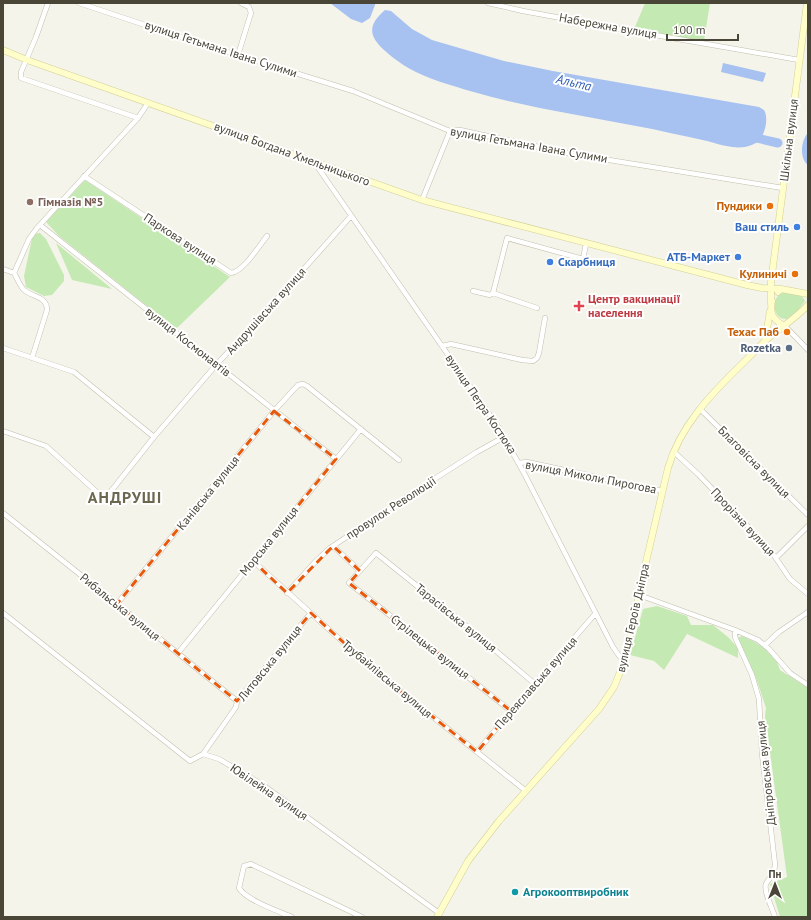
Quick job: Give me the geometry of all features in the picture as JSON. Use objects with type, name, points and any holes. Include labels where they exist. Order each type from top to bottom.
[{"type":"main road","name":"Шкільна вулиця","points":[[771,307],[772,277],[807,3]]},
{"type":"main road","name":"вулиця Богдана Хмельницького","points":[[3,50],[27,60],[422,200],[757,288],[780,289],[808,294]]},
{"type":"main road","points":[[765,341],[771,307],[774,295],[780,289],[772,277],[766,284],[757,288],[766,295],[771,307],[773,318],[778,323],[785,326]]},
{"type":"main road","name":"вулиця Героїв Дніпра","points":[[438,915],[468,861],[499,821],[599,709],[614,687],[625,660],[670,461],[682,435],[700,409],[717,390],[765,341],[785,326],[808,305]]},
{"type":"street","points":[[48,3],[20,76],[24,79],[138,118]]},
{"type":"street","name":"вулиця Гетьмана Івана Сулими","points":[[79,3],[198,43],[353,91],[450,131],[460,130],[572,154],[783,188]]},
{"type":"street","points":[[238,55],[251,13],[249,7],[241,3]]},
{"type":"street","name":"Набережна вулиця","points":[[488,3],[632,31],[799,60]]},
{"type":"street","points":[[14,273],[29,239],[40,225],[138,118],[148,103]]},
{"type":"street","points":[[422,200],[450,131]]},
{"type":"street","name":"вулиця Петра Костюка","points":[[314,162],[504,436],[595,614],[613,647],[625,660]]},
{"type":"street","name":"Паркова вулиця","points":[[84,176],[231,273],[236,272],[244,264],[267,236]]},
{"type":"street","name":"Андрушівська вулиця","points":[[3,431],[46,446],[99,494],[103,496],[110,494],[154,437],[216,364],[351,216]]},
{"type":"street","name":"вулиця Космонавтів","points":[[40,225],[336,459]]},
{"type":"street","points":[[493,293],[507,238],[583,259],[586,244]]},
{"type":"street","points":[[3,269],[14,273],[24,289],[43,300],[47,306],[32,358]]},
{"type":"street","points":[[473,291],[488,295],[493,293],[537,308]]},
{"type":"street","points":[[442,346],[451,344],[527,361],[534,361],[539,353],[545,318]]},
{"type":"street","points":[[785,326],[808,350]]},
{"type":"street","points":[[3,348],[74,372],[154,437]]},
{"type":"street","name":"Канівська вулиця","points":[[117,604],[274,411],[300,384],[307,386],[361,429]]},
{"type":"street","name":"Благовісна вулиця","points":[[700,409],[808,515]]},
{"type":"street","points":[[361,429],[399,460]]},
{"type":"street","name":"Морська вулиця","points":[[178,653],[361,429]]},
{"type":"street","name":"провулок Революції","points":[[287,592],[318,558],[333,546],[420,488],[504,436]]},
{"type":"street","name":"Прорізна вулиця","points":[[674,452],[698,475],[776,558],[790,579],[808,594]]},
{"type":"street","name":"вулиця Миколи Пирогова","points":[[519,463],[527,462],[662,491]]},
{"type":"street","name":"Рибальська вулиця","points":[[3,513],[237,701]]},
{"type":"street","points":[[776,558],[808,526]]},
{"type":"street","points":[[333,546],[360,571]]},
{"type":"street","name":"Тарасівська вулиця","points":[[360,571],[376,553],[457,618],[535,684]]},
{"type":"street","name":"Трубайлівська вулиця","points":[[253,561],[374,670],[526,791]]},
{"type":"street","name":"Стрілецька вулиця","points":[[360,571],[349,583],[511,711]]},
{"type":"street","points":[[639,595],[749,636],[765,645],[790,673],[808,685]]},
{"type":"street","points":[[765,645],[778,632],[808,612]]},
{"type":"street","points":[[3,613],[190,761],[203,754]]},
{"type":"street","name":"Литовська вулиця","points":[[203,754],[236,707],[237,701],[311,613]]},
{"type":"street","name":"Переяславська вулиця","points":[[478,752],[511,711],[595,614]]},
{"type":"street","name":"Дніпровська вулиця","points":[[735,630],[735,637],[752,675],[759,699],[763,765],[775,864],[774,871],[766,884],[765,889],[775,917]]},
{"type":"street","name":"Ювілейна вулиця","points":[[203,754],[219,759],[263,785],[438,915]]},
{"type":"street","points":[[292,917],[248,897],[241,892],[239,888],[244,866],[251,864],[362,917]]},
{"type":"highlighted area","points":[[274,411],[336,459],[253,561],[287,593],[333,546],[360,571],[349,583],[511,711],[477,752],[374,670],[311,613],[237,701],[117,604]]},
{"type":"green space","points":[[645,3],[710,3],[704,41],[638,30],[635,27]]},
{"type":"green space","points":[[85,180],[230,277],[176,329],[59,236],[46,222]]},
{"type":"green space","points":[[40,233],[46,239],[64,275],[64,281],[52,295],[44,296],[26,287],[24,276],[33,234]]},
{"type":"green space","points":[[56,243],[112,289],[72,280]]},
{"type":"green space","points":[[783,293],[793,293],[799,295],[804,298],[805,301],[798,310],[787,319],[778,316],[774,308],[776,299]]},
{"type":"green space","points":[[657,606],[687,616],[691,625],[713,625],[728,637],[738,648],[738,658],[687,634],[664,670],[654,661],[630,655],[643,609]]},
{"type":"green space","points":[[742,636],[765,649],[777,662],[780,670],[808,688],[808,917],[780,917],[770,884],[787,877],[765,716],[766,708],[756,678],[737,638]]},
{"type":"water","points":[[330,3],[375,3],[375,5],[370,18],[362,23],[351,19]]},
{"type":"water","points":[[385,10],[391,11],[412,29],[432,40],[504,61],[759,107],[764,110],[765,113],[765,130],[759,141],[754,144],[745,147],[731,147],[653,129],[511,102],[446,84],[414,71],[394,58],[379,45],[375,40],[372,30],[375,20]]},
{"type":"water","points":[[723,63],[766,73],[763,82],[721,72]]},
{"type":"water","points":[[808,133],[808,165],[803,158],[802,149],[804,140]]},
{"type":"waterway","name":"Альта","points":[[748,136],[778,143]]},
{"type":"place","name":"Гімназія №5","points":[[30,202]]},
{"type":"place","name":"Пундики","points":[[770,206]]},
{"type":"place","name":"Ваш стиль","points":[[797,227]]},
{"type":"place","name":"АТБ-Маркет","points":[[738,257]]},
{"type":"place","name":"Скарбниця","points":[[550,262]]},
{"type":"place","name":"Кулиничі","points":[[795,274]]},
{"type":"place","name":"Центр вакцинації населення","points":[[579,306]]},
{"type":"place","name":"Техас Паб","points":[[787,332]]},
{"type":"place","name":"Rozetka","points":[[789,348]]},
{"type":"place","name":"Агрокооптвиробник","points":[[515,892]]},
{"type":"district","name":"АНДРУШІ","points":[[125,497]]}]
